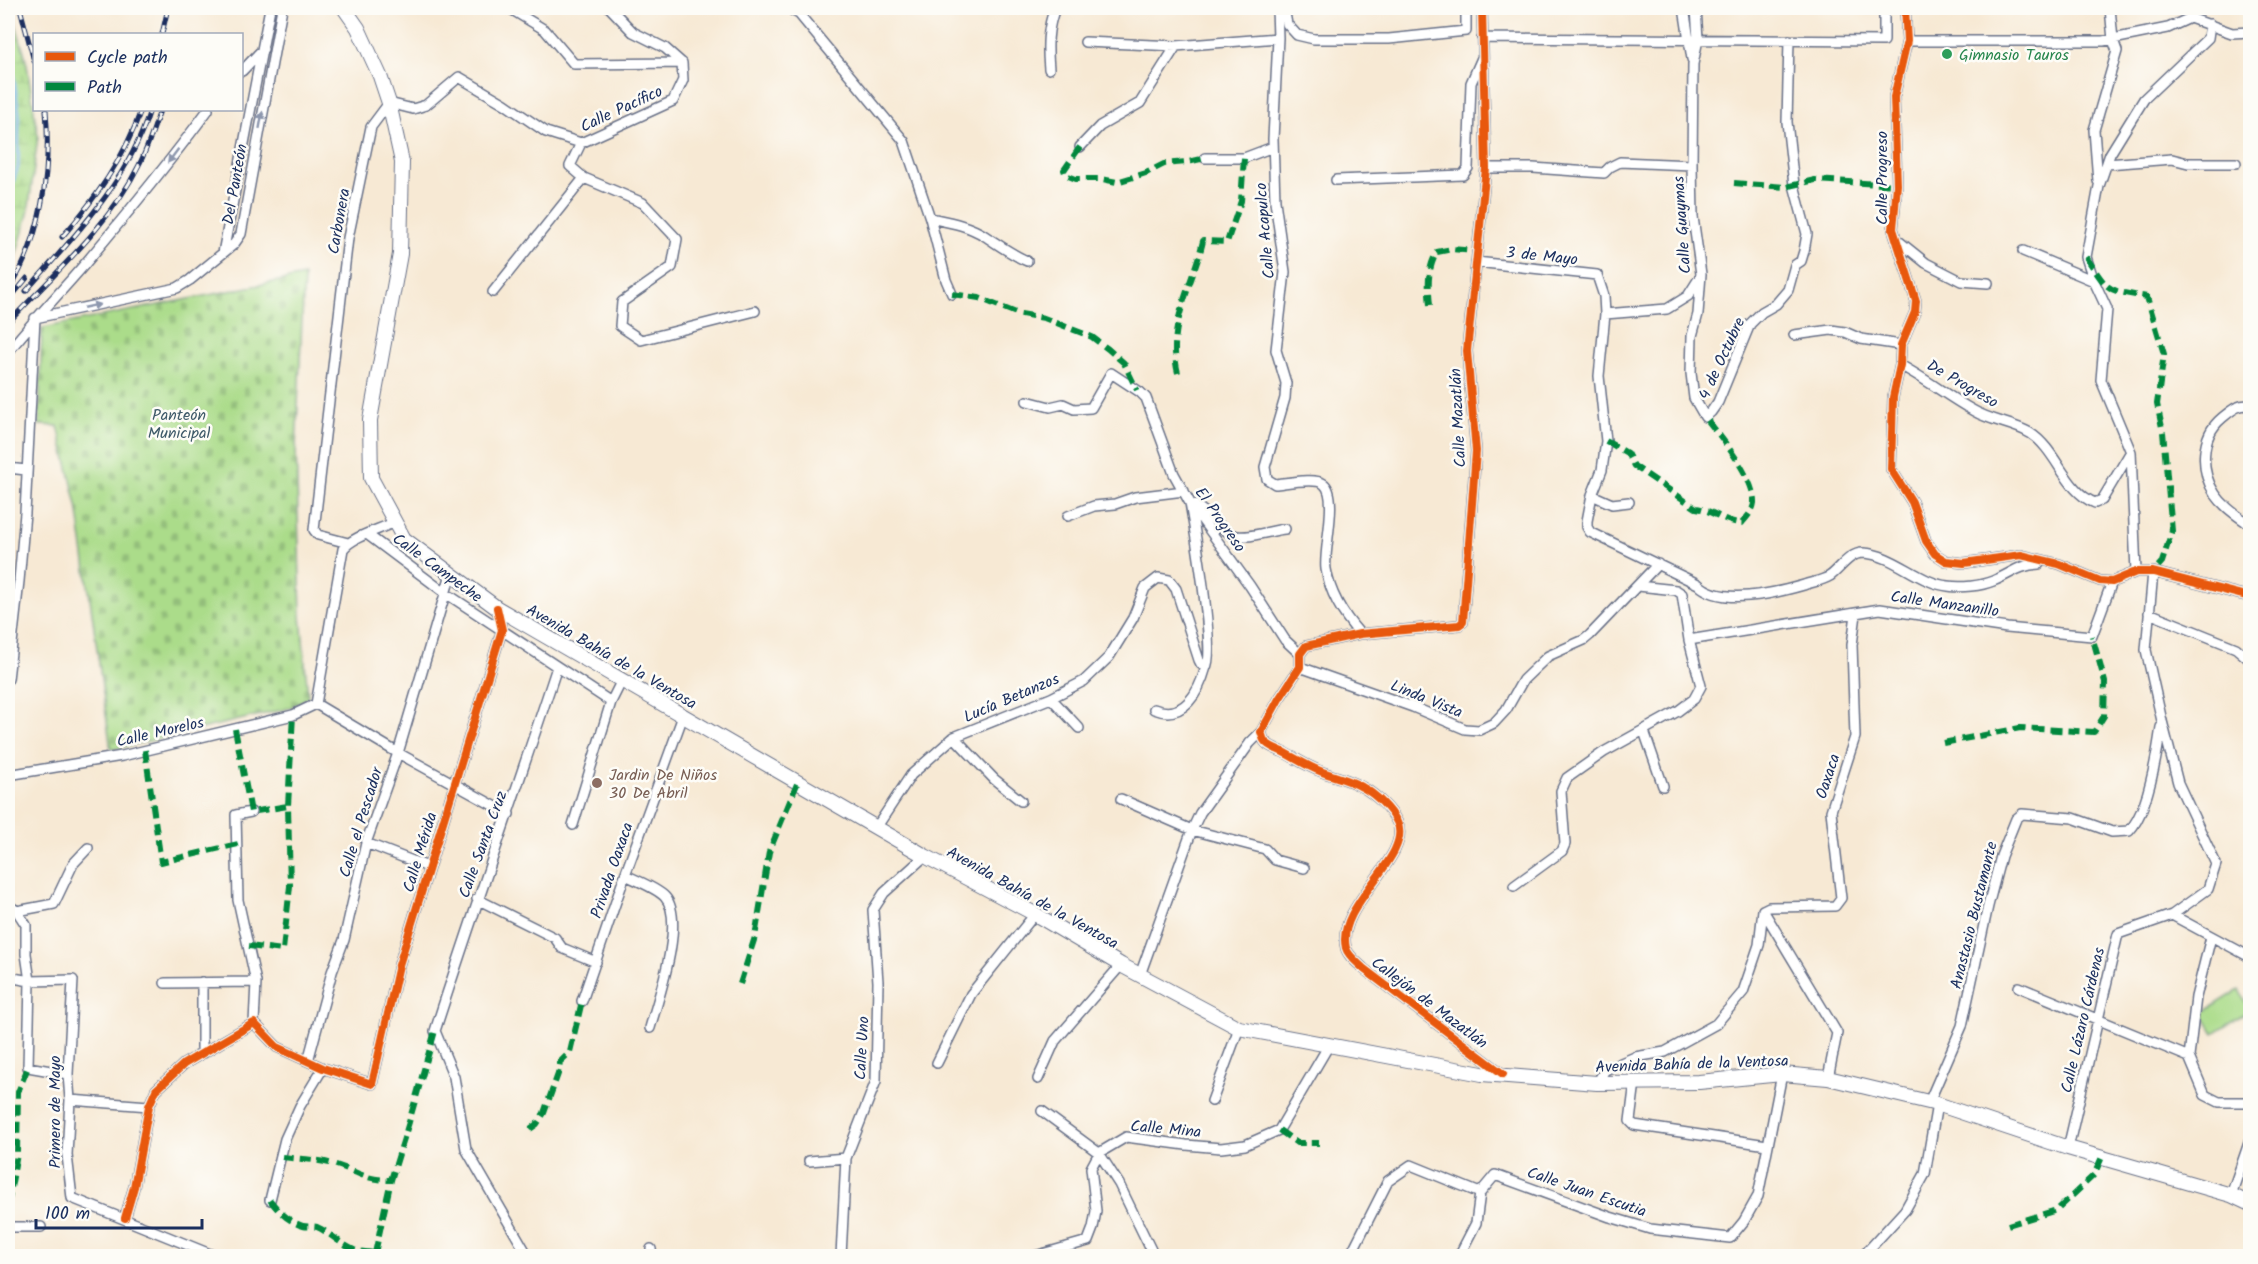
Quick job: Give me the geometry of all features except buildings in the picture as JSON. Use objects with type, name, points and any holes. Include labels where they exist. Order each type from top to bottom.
[{"type":"main road","name":"Avenida Bahía de la Ventosa","points":[[344,8],[358,28],[380,76],[389,103],[402,162],[400,255],[370,420],[371,478],[404,540],[497,608],[925,856],[1035,914],[1121,965],[1239,1028],[1482,1074],[1597,1083],[1699,1082],[1782,1074],[1828,1078],[1933,1103],[2068,1148],[2231,1195],[2250,1204]]},
{"type":"street","name":"Del Panteón","points":[[223,253],[270,8]]},
{"type":"street","name":"Del Panteón","points":[[35,318],[182,285],[234,244],[241,234],[282,8]]},
{"type":"street","name":"Calle Pacífico","points":[[509,8],[545,30],[574,64],[682,63],[683,80],[673,101],[581,143],[570,166],[584,178]]},
{"type":"street","points":[[610,8],[633,32],[665,48],[682,63]]},
{"type":"street","points":[[788,8],[799,14],[904,141],[952,294]]},
{"type":"street","points":[[1049,69],[1047,46],[1049,23],[1055,8]]},
{"type":"street","name":"Calle Acapulco","points":[[1277,8],[1278,38],[1273,147],[1275,201],[1285,272],[1276,350],[1286,383],[1285,399],[1265,467],[1267,479],[1275,484],[1315,479],[1324,484],[1330,494],[1329,539],[1325,567],[1334,596],[1349,622],[1360,634]]},
{"type":"street","points":[[1284,8],[1287,24],[1297,35],[1314,39],[1389,39],[1466,31],[1466,8]]},
{"type":"street","name":"Calle Mazatlán","points":[[1300,654],[1306,646],[1360,634],[1459,626],[1463,622],[1476,451],[1467,351],[1486,168],[1482,8]]},
{"type":"street","name":"Calle Guaymas","points":[[1684,8],[1687,39],[1693,64]]},
{"type":"street","name":"Calle Guaymas","points":[[1696,8],[1698,39],[1693,64],[1692,165],[1693,217],[1701,274],[1698,314],[1692,336],[1691,373],[1694,398],[1705,417]]},
{"type":"street","points":[[1482,39],[1884,41],[1884,8]]},
{"type":"street","name":"Calle Progreso","points":[[1905,8],[1907,41],[1894,97],[1896,185],[1893,229],[1916,301],[1915,312],[1901,345],[1900,365],[1892,403],[1891,470],[1912,502],[1926,541],[1935,554],[1946,561],[1964,563],[2021,555],[2059,564],[2100,581],[2112,582]]},
{"type":"street","points":[[2099,186],[2094,130],[2117,51],[2113,40],[2110,8]]},
{"type":"street","points":[[1907,41],[2113,40],[2168,28],[2190,18],[2232,33],[2250,32]]},
{"type":"street","points":[[2136,572],[2131,452],[2101,380],[2107,309],[2086,257],[2099,186],[2110,154],[2144,99],[2208,38],[2210,24]]},
{"type":"street","points":[[1085,42],[1176,46],[1278,38]]},
{"type":"street","name":"4 de Octubre","points":[[1705,417],[1712,412],[1718,402],[1750,324],[1762,312],[1776,304],[1788,290],[1795,265],[1801,261],[1806,234],[1794,185],[1787,122],[1789,40]]},
{"type":"street","points":[[1080,147],[1100,126],[1140,103],[1176,46]]},
{"type":"street","points":[[243,70],[263,49]]},
{"type":"street","name":"Calle Mazatlán","points":[[1336,180],[1463,175],[1468,168],[1471,83],[1483,56]]},
{"type":"street","points":[[389,103],[413,109],[426,105],[459,77],[546,132],[581,143]]},
{"type":"street","name":"Carbonera","points":[[348,543],[318,536],[314,530],[348,238],[371,127],[389,103]]},
{"type":"street","points":[[8,352],[160,173],[207,111]]},
{"type":"street","points":[[1205,158],[1244,158],[1273,147]]},
{"type":"street","points":[[2107,164],[2172,159],[2188,163],[2236,163]]},
{"type":"street","points":[[1486,168],[1533,168],[1604,173],[1620,162],[1692,165]]},
{"type":"street","points":[[493,292],[584,178],[643,203],[677,239],[672,267],[622,302],[620,326],[641,340],[755,311]]},
{"type":"street","points":[[930,218],[950,221],[984,235],[1006,251],[1027,261]]},
{"type":"street","points":[[1896,239],[1926,263],[1961,281],[1988,283]]},
{"type":"street","points":[[2023,251],[2094,281]]},
{"type":"street","name":"3 de Mayo","points":[[1476,262],[1597,275],[1604,296],[1605,314]]},
{"type":"street","points":[[1701,274],[1688,296],[1667,309],[1605,314],[1599,376],[1606,441],[1602,470],[1592,495],[1587,527],[1590,532],[1698,584],[1709,592],[1730,596],[1791,589],[1818,581],[1829,577],[1856,554],[1863,553],[1891,561],[1930,581],[1953,587],[1985,584],[2025,565],[2048,563]]},
{"type":"street","points":[[8,679],[20,581],[35,318]]},
{"type":"street","points":[[1794,335],[1831,330],[1845,332],[1861,339],[1901,345]]},
{"type":"street","name":"De Progreso","points":[[1900,365],[1928,380],[1975,411],[2030,434],[2048,450],[2085,499],[2095,503],[2102,500],[2131,452]]},
{"type":"street","name":"El Progreso","points":[[1027,401],[1050,407],[1063,404],[1074,409],[1091,408],[1111,373],[1146,398],[1174,474],[1190,502],[1285,640],[1300,654]]},
{"type":"street","points":[[2246,522],[2216,495],[2208,478],[2204,456],[2208,439],[2217,422],[2237,406],[2250,405]]},
{"type":"street","points":[[8,468],[26,470]]},
{"type":"street","points":[[1068,516],[1094,506],[1115,504],[1135,497],[1184,491]]},
{"type":"street","points":[[1592,495],[1612,504],[1629,502]]},
{"type":"street","points":[[1190,502],[1210,514],[1230,534],[1240,536],[1285,529]]},
{"type":"street","points":[[1154,709],[1165,713],[1179,710],[1191,699],[1200,685],[1209,663],[1200,566],[1190,502]]},
{"type":"street","points":[[394,522],[369,535],[357,537],[348,543],[341,556],[316,704],[398,753],[509,814]]},
{"type":"street","name":"Calle Campeche","points":[[369,535],[444,592],[610,702]]},
{"type":"street","name":"Linda Vista","points":[[1300,667],[1413,707],[1465,729],[1479,730],[1494,723],[1506,710],[1523,680],[1548,656],[1584,640],[1658,564]]},
{"type":"street","points":[[2112,582],[2136,572],[2153,572],[2250,597]]},
{"type":"street","name":"Calle Lázaro Cárdenas","points":[[2068,1148],[2118,934],[2172,915],[2208,889],[2216,864],[2178,783],[2146,650],[2153,572]]},
{"type":"street","name":"Calle el Pescador","points":[[308,1061],[332,972],[344,940],[366,843],[398,753],[451,574]]},
{"type":"street","name":"Lucía Betanzos","points":[[876,828],[911,775],[954,737],[1051,698],[1084,681],[1108,657],[1133,618],[1145,588],[1158,578],[1169,580],[1176,589],[1199,660],[1206,667]]},
{"type":"street","points":[[8,579],[20,581]]},
{"type":"street","name":"Calle Manzanillo","points":[[1689,640],[1880,609],[2007,628],[2092,636],[2112,582]]},
{"type":"street","points":[[1514,886],[1562,850],[1565,844],[1561,791],[1567,778],[1604,752],[1678,711],[1700,693],[1701,686],[1689,640],[1682,594],[1676,590],[1638,586]]},
{"type":"street","points":[[497,608],[502,630]]},
{"type":"street","points":[[2149,613],[2236,648],[2250,660]]},
{"type":"street","name":"Oaxaca","points":[[1763,910],[1769,907],[1835,906],[1841,898],[1831,811],[1855,737],[1852,645],[1856,614]]},
{"type":"street","name":"Calle Mérida","points":[[323,1068],[372,1084],[399,965],[502,630]]},
{"type":"street","points":[[1140,975],[1200,813],[1250,743],[1261,732],[1273,708],[1300,667],[1300,654]]},
{"type":"street","name":"Calle Santa Cruz","points":[[528,1257],[466,1149],[454,1077],[435,1031],[477,899],[509,814],[557,667]]},
{"type":"street","points":[[573,825],[610,702],[622,681]]},
{"type":"street","points":[[1051,698],[1079,728]]},
{"type":"street","name":"Calle Morelos","points":[[8,776],[122,756],[293,715],[316,704]]},
{"type":"street","name":"Privada Oaxaca","points":[[582,1001],[625,874],[683,716]]},
{"type":"street","name":"Anastasio Bustamante","points":[[1933,1103],[1962,1026],[1988,906],[2005,844],[2016,819],[2022,813],[2073,818],[2112,832],[2129,831],[2136,824],[2145,802],[2162,721]]},
{"type":"street","points":[[1644,731],[1663,786]]},
{"type":"street","name":"Callejón de Mazatlán","points":[[1261,732],[1263,740],[1272,747],[1320,771],[1348,779],[1364,788],[1389,810],[1398,824],[1400,840],[1383,869],[1360,899],[1348,923],[1347,950],[1364,969],[1503,1074]]},
{"type":"street","points":[[954,737],[994,779],[1021,801]]},
{"type":"street","points":[[1121,799],[1192,830],[1265,849],[1275,860],[1304,868]]},
{"type":"street","points":[[250,812],[236,815],[238,900],[256,982],[254,1023],[277,1047],[323,1068],[300,1106],[285,1139],[270,1200]]},
{"type":"street","points":[[366,843],[428,867]]},
{"type":"street","points":[[18,911],[54,904],[73,864],[88,848]]},
{"type":"street","name":"Calle Uno","points":[[841,1257],[846,1158],[876,1081],[878,982],[873,910],[884,893],[925,856]]},
{"type":"street","points":[[625,874],[665,896],[673,910],[673,939],[650,1028]]},
{"type":"street","points":[[477,899],[555,938],[562,948],[596,962]]},
{"type":"street","points":[[8,905],[18,911],[26,925],[26,954],[30,981],[28,1067],[68,1074]]},
{"type":"street","points":[[1763,910],[1837,1033],[1828,1078]]},
{"type":"street","points":[[1597,1083],[1605,1070],[1635,1057],[1665,1052],[1716,1024],[1743,992],[1759,945],[1763,910]]},
{"type":"street","points":[[938,1063],[971,994],[1035,914]]},
{"type":"street","points":[[2172,915],[2250,957]]},
{"type":"street","points":[[2211,937],[2196,997],[2189,1057],[2205,1095],[2219,1102],[2250,1102]]},
{"type":"street","points":[[1038,1079],[1055,1041],[1121,965]]},
{"type":"street","points":[[8,977],[30,981]]},
{"type":"street","name":"Primero de Mayo","points":[[30,981],[73,981],[67,1155],[72,1198],[215,1257]]},
{"type":"street","points":[[202,982],[202,1048],[204,1053]]},
{"type":"street","points":[[165,983],[256,982]]},
{"type":"street","points":[[2019,987],[2189,1057]]},
{"type":"street","points":[[125,1218],[134,1187],[149,1106],[156,1090],[184,1064],[254,1023]]},
{"type":"street","points":[[1212,1101],[1239,1028]]},
{"type":"street","name":"Calle Mina","points":[[1099,1153],[1126,1137],[1221,1148],[1245,1145],[1265,1138],[1279,1130],[1329,1045]]},
{"type":"street","name":"Calle Juan Escutia","points":[[1480,1193],[1496,1175],[1610,1217],[1650,1229],[1730,1238],[1744,1221],[1758,1196],[1782,1074]]},
{"type":"street","points":[[1635,1082],[1630,1121],[1634,1125],[1767,1145]]},
{"type":"street","points":[[70,1100],[149,1106]]},
{"type":"street","points":[[1863,1257],[1905,1210],[1925,1174],[1933,1103]]},
{"type":"street","points":[[1042,1112],[1099,1153],[1119,1184],[1155,1257]]},
{"type":"street","points":[[2231,1195],[2250,1140]]},
{"type":"street","points":[[1035,1257],[1088,1241],[1094,1228],[1096,1212],[1092,1168],[1099,1153]]},
{"type":"street","points":[[809,1161],[846,1158]]},
{"type":"street","points":[[1350,1257],[1388,1181],[1411,1165],[1480,1193],[1476,1223],[1459,1257]]},
{"type":"street","points":[[8,1227],[41,1227]]},
{"type":"green space","points":[[8,8],[11,8],[26,59],[38,136],[28,214],[8,283]]},
{"type":"green space","name":"Panteón Municipal","points":[[304,276],[296,447],[301,616],[308,697],[290,708],[111,750],[77,505],[58,426],[39,425],[42,328]]},
{"type":"green space","points":[[2239,990],[2250,1010],[2214,1033],[2202,1013]]},
{"type":"waterway","points":[[8,38],[19,114],[18,167],[8,197]]},
{"type":"railway","points":[[20,8],[33,57]]},
{"type":"railway","points":[[162,33],[168,8]]},
{"type":"railway","points":[[8,291],[29,249],[42,204],[47,157],[46,111]]},
{"type":"railway","points":[[62,237],[108,177],[126,145],[141,111]]},
{"type":"railway","points":[[26,291],[81,228],[114,184],[128,161],[150,111]]},
{"type":"railway","points":[[8,323],[80,249],[112,209],[139,165],[160,111]]},
{"type":"railway","points":[[8,301],[27,278]]},
{"type":"marked path","points":[[1080,147],[1064,170],[1066,175],[1076,179],[1102,179],[1117,182],[1146,173],[1164,164],[1205,158]]},
{"type":"marked path","points":[[1178,373],[1175,339],[1182,306],[1203,241],[1227,242],[1241,201],[1244,158]]},
{"type":"marked path","points":[[1734,183],[1785,187],[1815,180],[1897,185]]},
{"type":"marked path","points":[[1430,305],[1429,278],[1431,265],[1437,252],[1452,249],[1477,251]]},
{"type":"marked path","points":[[2086,257],[2109,288],[2147,297],[2164,354],[2157,404],[2163,432],[2172,531],[2162,562],[2153,572]]},
{"type":"marked path","points":[[952,294],[979,298],[1016,313],[1044,318],[1092,337],[1124,363],[1137,390]]},
{"type":"marked path","points":[[1606,441],[1627,453],[1634,466],[1696,508],[1730,521],[1742,523],[1750,514],[1753,506],[1753,493],[1736,458],[1705,417]]},
{"type":"marked path","points":[[1943,743],[2020,728],[2094,732],[2104,716],[2105,682],[2092,636]]},
{"type":"marked path","points":[[249,946],[283,950],[290,886],[288,806],[293,715]]},
{"type":"marked path","points":[[235,729],[251,812],[288,806]]},
{"type":"marked path","points":[[145,750],[161,862],[238,844]]},
{"type":"marked path","points":[[740,984],[755,937],[769,852],[797,784]]},
{"type":"marked path","points":[[530,1129],[537,1124],[544,1113],[560,1062],[570,1052],[582,1001]]},
{"type":"marked path","points":[[375,1253],[391,1180],[435,1031]]},
{"type":"marked path","points":[[8,1205],[17,1154],[18,1092],[28,1067]]},
{"type":"marked path","points":[[1279,1130],[1297,1143],[1319,1143]]},
{"type":"marked path","points":[[282,1157],[327,1162],[367,1177],[391,1180]]},
{"type":"marked path","points":[[2008,1225],[2057,1210],[2094,1175],[2102,1157]]},
{"type":"marked path","points":[[270,1200],[293,1222],[303,1226],[317,1227],[354,1250],[381,1256]]},
{"type":"cycle path","points":[[1482,8],[1486,168],[1467,351],[1476,451],[1463,622],[1459,625],[1360,634],[1306,646],[1300,654],[1300,667],[1261,732],[1265,742],[1270,746],[1315,769],[1357,784],[1377,798],[1391,812],[1397,822],[1399,835],[1395,850],[1352,915],[1346,932],[1347,951],[1364,969],[1503,1074]]},
{"type":"cycle path","points":[[1905,8],[1907,41],[1894,97],[1897,185],[1893,229],[1916,301],[1915,312],[1901,345],[1900,365],[1893,397],[1891,469],[1912,502],[1926,541],[1935,554],[1946,561],[1964,563],[2021,555],[2059,564],[2100,581],[2112,582],[2136,572],[2153,572],[2250,597]]},
{"type":"cycle path","points":[[125,1218],[134,1187],[149,1106],[156,1090],[184,1064],[254,1023],[277,1047],[323,1068],[372,1084],[399,965],[502,630],[497,608]]},
{"type":"place","name":"Gimnasio Tauros","points":[[1947,54]]},
{"type":"place","name":"Jardin De Niños 30 De Abril","points":[[597,783]]}]
